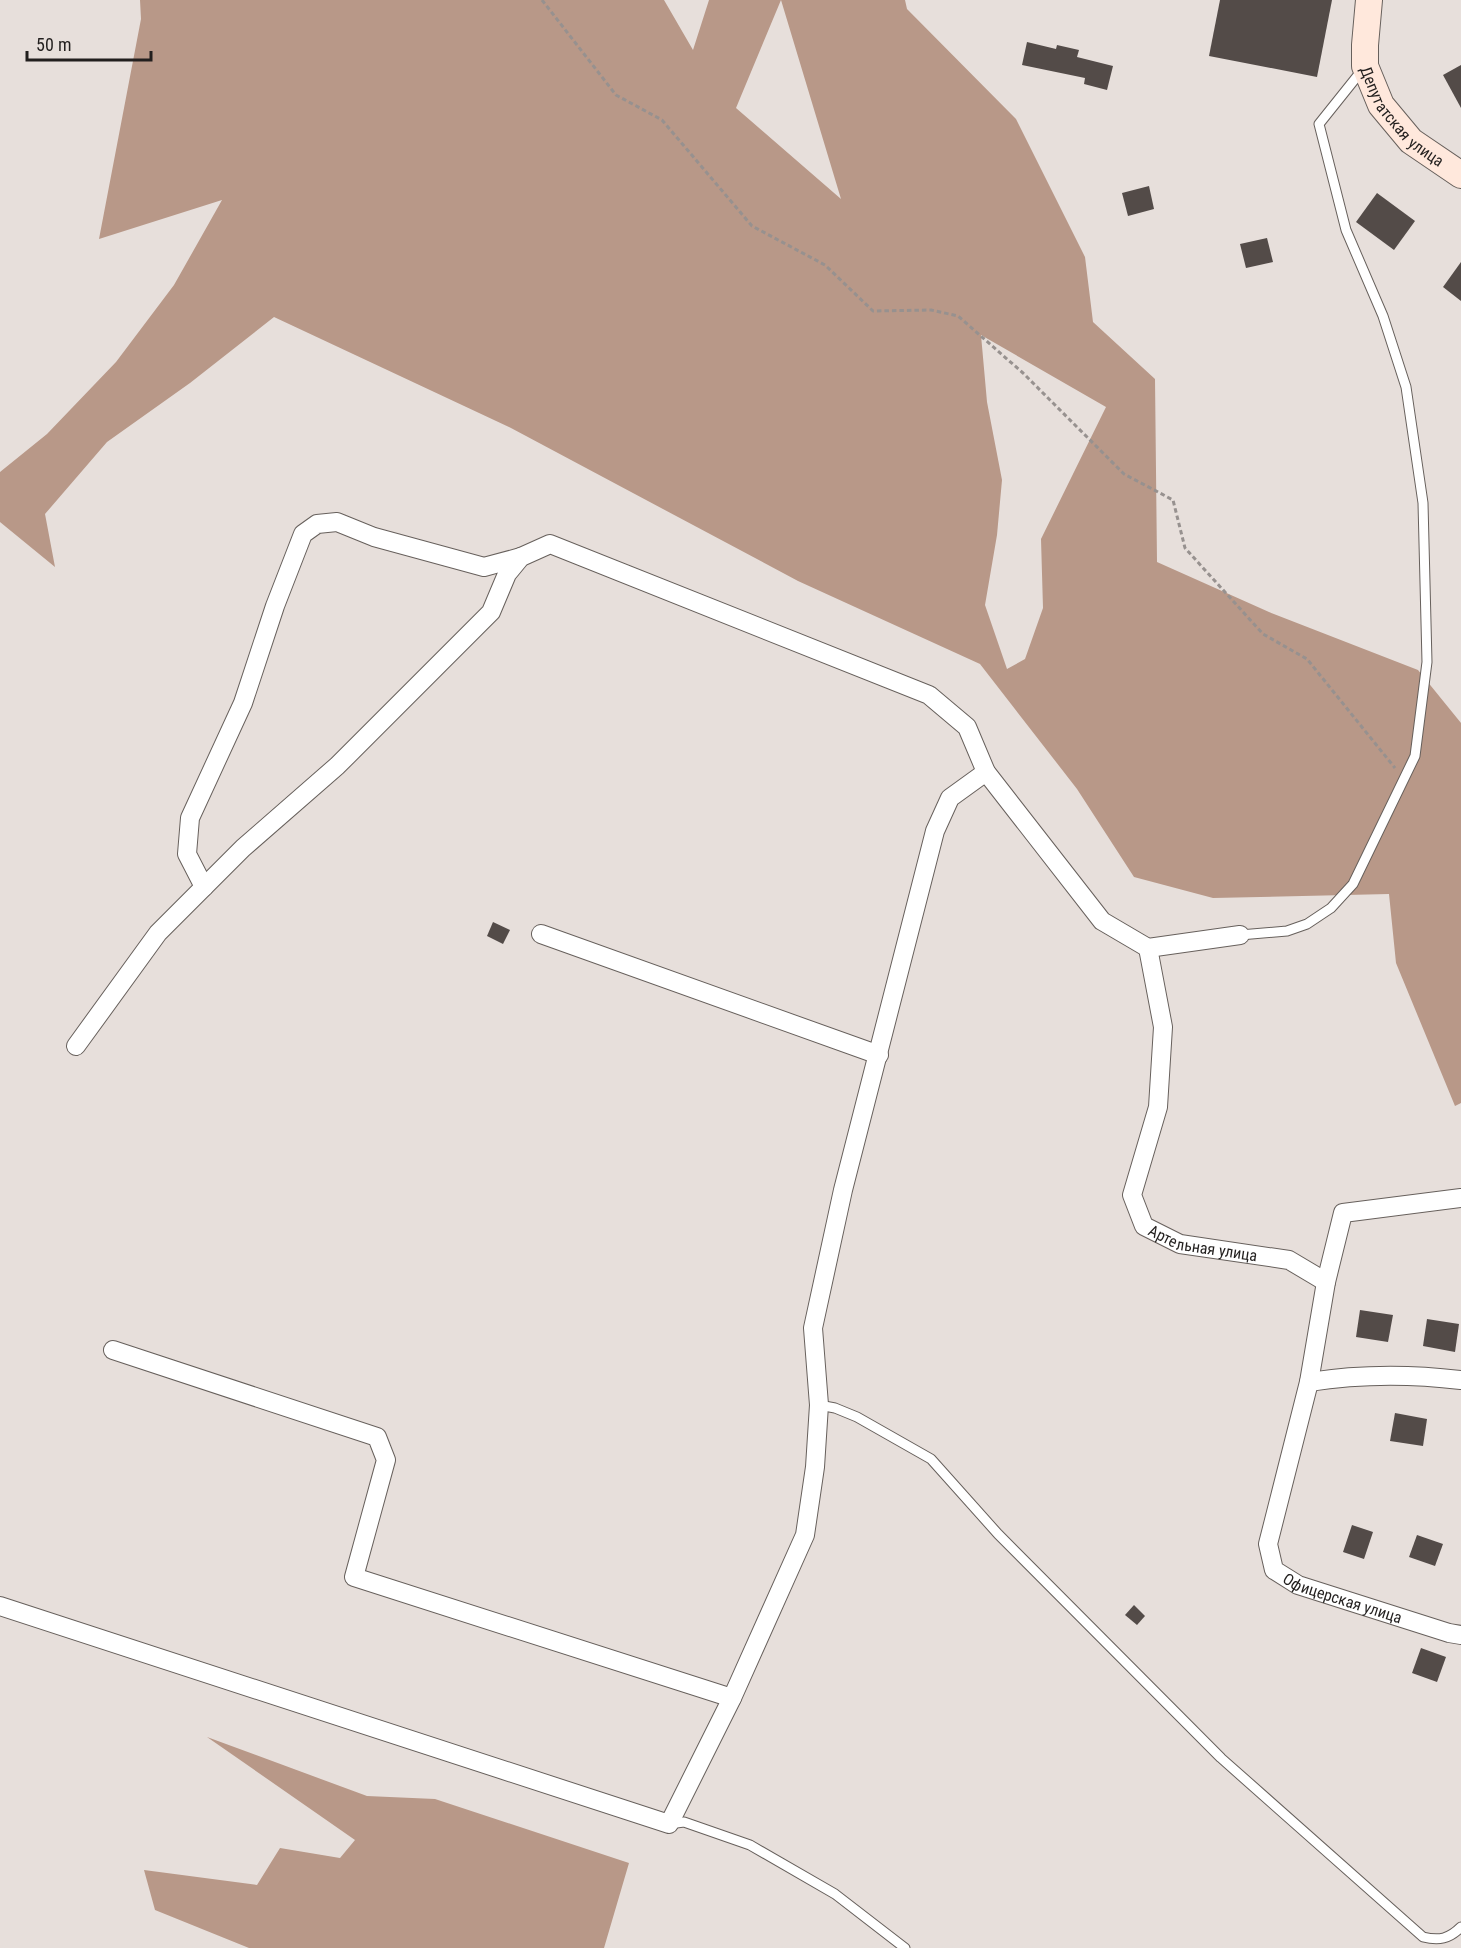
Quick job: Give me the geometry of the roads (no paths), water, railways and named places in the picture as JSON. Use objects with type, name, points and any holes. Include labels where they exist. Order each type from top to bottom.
[{"type":"street","points":[[1365,55],[1369,0]]},
{"type":"street","name":"Депутатская улица","points":[[1365,55],[1381,105],[1411,141],[1461,175]]},
{"type":"street","points":[[204,887],[187,854],[190,819],[243,703],[275,606],[303,534],[317,524],[337,522],[374,537],[484,567],[521,557],[550,544],[929,694],[967,727],[986,772],[1102,921],[1148,948],[1240,935]]},
{"type":"street","points":[[76,1046],[158,933],[243,848],[337,766],[491,612],[507,574],[521,557]]},
{"type":"street","points":[[0,1606],[669,1824],[732,1698],[805,1535],[815,1467],[819,1405],[813,1328],[843,1190],[935,831],[950,798],[986,772]]},
{"type":"street","points":[[541,934],[879,1055]]},
{"type":"street","name":"Артельная улица","points":[[1148,948],[1163,1027],[1158,1107],[1132,1195],[1144,1226],[1180,1244],[1289,1260],[1326,1282]]},
{"type":"street","name":"Офицерская улица","points":[[1461,1198],[1343,1213],[1326,1282],[1309,1382],[1268,1544],[1274,1570],[1298,1585],[1461,1635]]},
{"type":"street","points":[[113,1350],[377,1437],[386,1460],[354,1577],[732,1698]]},
{"type":"street","points":[[1309,1382],[1338,1377],[1413,1376],[1461,1380]]},
{"type":"lane","points":[[1240,935],[1287,931],[1307,924],[1332,908],[1353,884],[1414,756],[1427,662],[1423,503],[1406,387],[1383,316],[1346,230],[1319,124],[1365,55]]},
{"type":"lane","points":[[819,1405],[835,1408],[857,1417],[931,1460],[998,1534],[1221,1758],[1423,1936],[1436,1940],[1451,1937],[1461,1928]]},
{"type":"lane","points":[[669,1824],[684,1822],[750,1845],[835,1894],[904,1948]]}]
